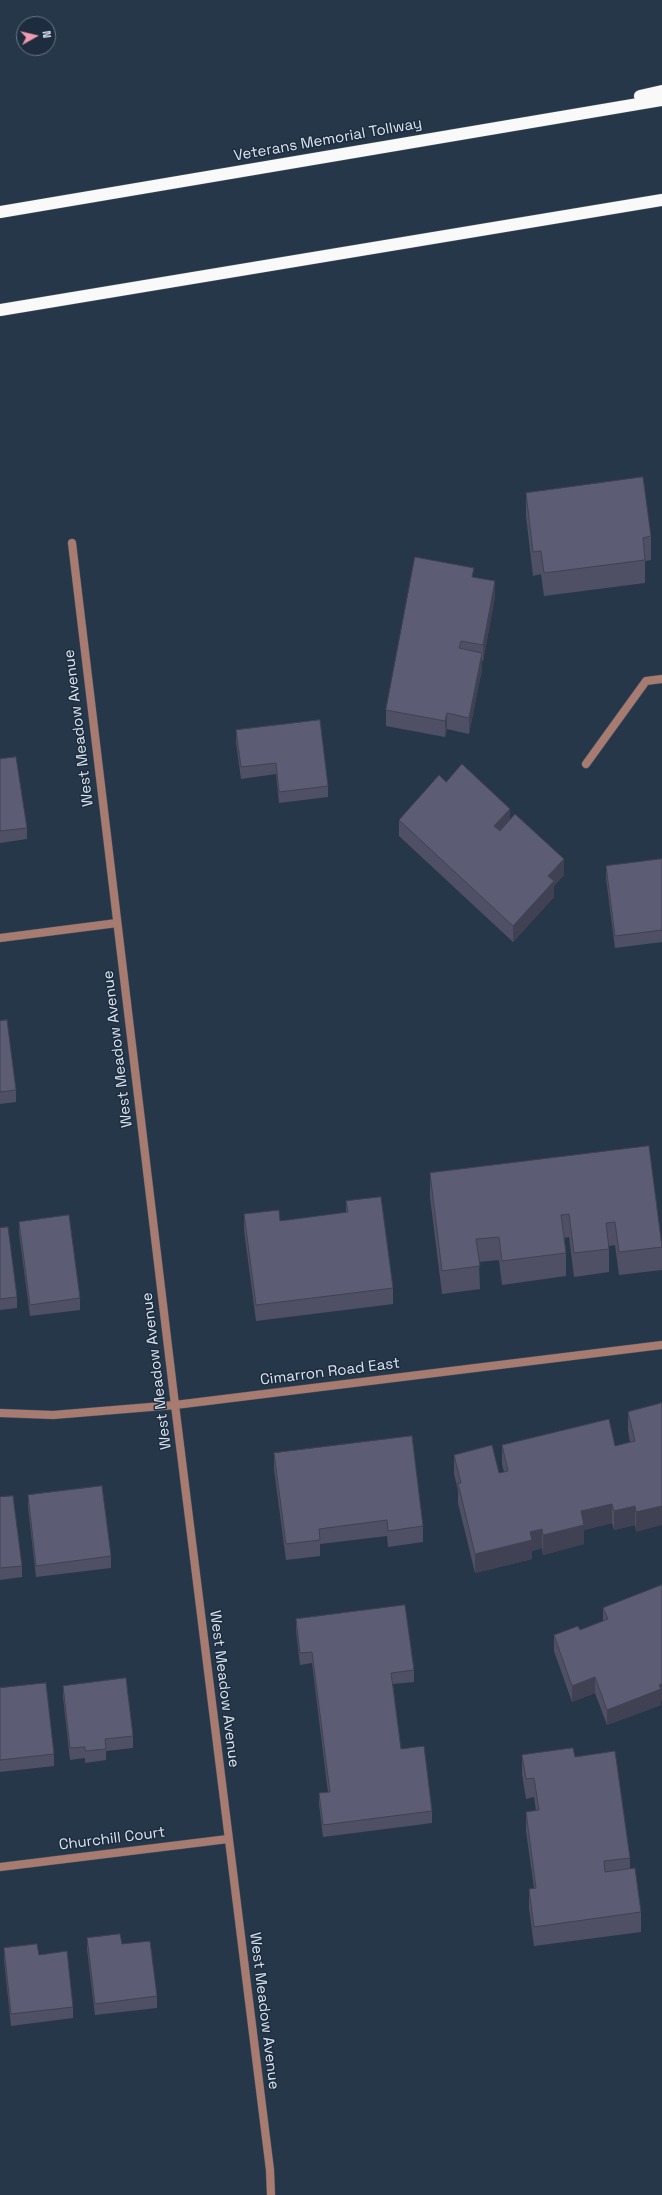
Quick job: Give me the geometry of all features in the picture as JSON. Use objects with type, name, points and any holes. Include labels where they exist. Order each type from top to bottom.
[{"type":"highway","points":[[469,133],[662,91]]},
{"type":"highway","name":"Veterans Memorial Tollway","points":[[0,212],[662,100]]},
{"type":"highway","points":[[0,310],[662,200]]},
{"type":"street","name":"West Meadow Avenue","points":[[72,543],[175,1405],[270,2170],[271,2195]]},
{"type":"street","points":[[586,764],[646,681],[662,679]]},
{"type":"street","points":[[0,938],[117,924]]},
{"type":"street","name":"Cimarron Road East","points":[[0,1413],[53,1415],[175,1405],[662,1346]]},
{"type":"street","name":"Churchill Court","points":[[0,1867],[228,1839]]},
{"type":"building","points":[[643,477],[651,536],[643,538],[645,560],[544,573],[541,551],[533,552],[526,493]]},
{"type":"building","points":[[415,557],[474,568],[472,577],[495,581],[483,645],[461,641],[459,648],[482,653],[469,718],[447,713],[445,721],[386,710]]},
{"type":"building","points":[[320,720],[328,786],[279,792],[276,763],[241,767],[236,730]]},
{"type":"building","points":[[16,757],[27,828],[0,831],[0,759]]},
{"type":"building","points":[[462,764],[510,809],[494,826],[500,831],[515,814],[564,859],[548,876],[554,881],[513,926],[399,820],[439,775],[446,782]]},
{"type":"building","points":[[662,859],[662,930],[615,936],[606,866]]},
{"type":"building","points":[[7,1020],[16,1090],[0,1092],[0,1021]]},
{"type":"building","points":[[649,1146],[662,1247],[619,1252],[615,1222],[606,1223],[609,1249],[574,1253],[569,1214],[561,1215],[566,1253],[502,1261],[499,1237],[476,1239],[480,1266],[442,1271],[430,1173]]},
{"type":"building","points":[[381,1197],[393,1288],[256,1305],[244,1214],[279,1210],[280,1221],[348,1212],[346,1201]]},
{"type":"building","points":[[69,1215],[80,1298],[30,1305],[19,1222]]},
{"type":"building","points":[[8,1227],[17,1297],[0,1299],[0,1228]]},
{"type":"building","points":[[662,1403],[662,1506],[636,1512],[635,1506],[614,1511],[612,1504],[581,1511],[584,1525],[543,1535],[542,1529],[530,1532],[532,1540],[475,1554],[458,1483],[461,1483],[454,1455],[492,1445],[499,1473],[508,1471],[502,1445],[609,1419],[615,1446],[635,1441],[628,1412]]},
{"type":"building","points":[[412,1436],[423,1526],[388,1531],[387,1520],[319,1529],[320,1540],[286,1544],[274,1453]]},
{"type":"building","points":[[102,1486],[111,1556],[36,1566],[28,1495]]},
{"type":"building","points":[[13,1496],[22,1566],[0,1568],[0,1497]]},
{"type":"building","points":[[662,1585],[662,1684],[659,1685],[661,1689],[607,1710],[595,1677],[572,1686],[554,1635],[578,1626],[580,1630],[608,1619],[603,1608]]},
{"type":"building","points":[[405,1605],[414,1670],[391,1673],[401,1749],[424,1746],[432,1811],[323,1825],[319,1793],[330,1792],[312,1652],[300,1653],[296,1619]]},
{"type":"building","points":[[126,1678],[133,1736],[105,1739],[106,1749],[85,1751],[85,1747],[70,1748],[63,1686]]},
{"type":"building","points":[[46,1683],[54,1754],[0,1760],[0,1688]]},
{"type":"building","points":[[573,1748],[575,1757],[615,1751],[630,1858],[604,1861],[605,1872],[635,1868],[641,1912],[534,1927],[529,1889],[536,1888],[526,1812],[539,1810],[534,1778],[526,1779],[522,1755]]},
{"type":"building","points":[[120,1934],[122,1944],[150,1941],[157,1996],[95,2004],[87,1938]]},
{"type":"building","points":[[37,1944],[39,1955],[67,1951],[73,2007],[11,2014],[4,1948]]}]
